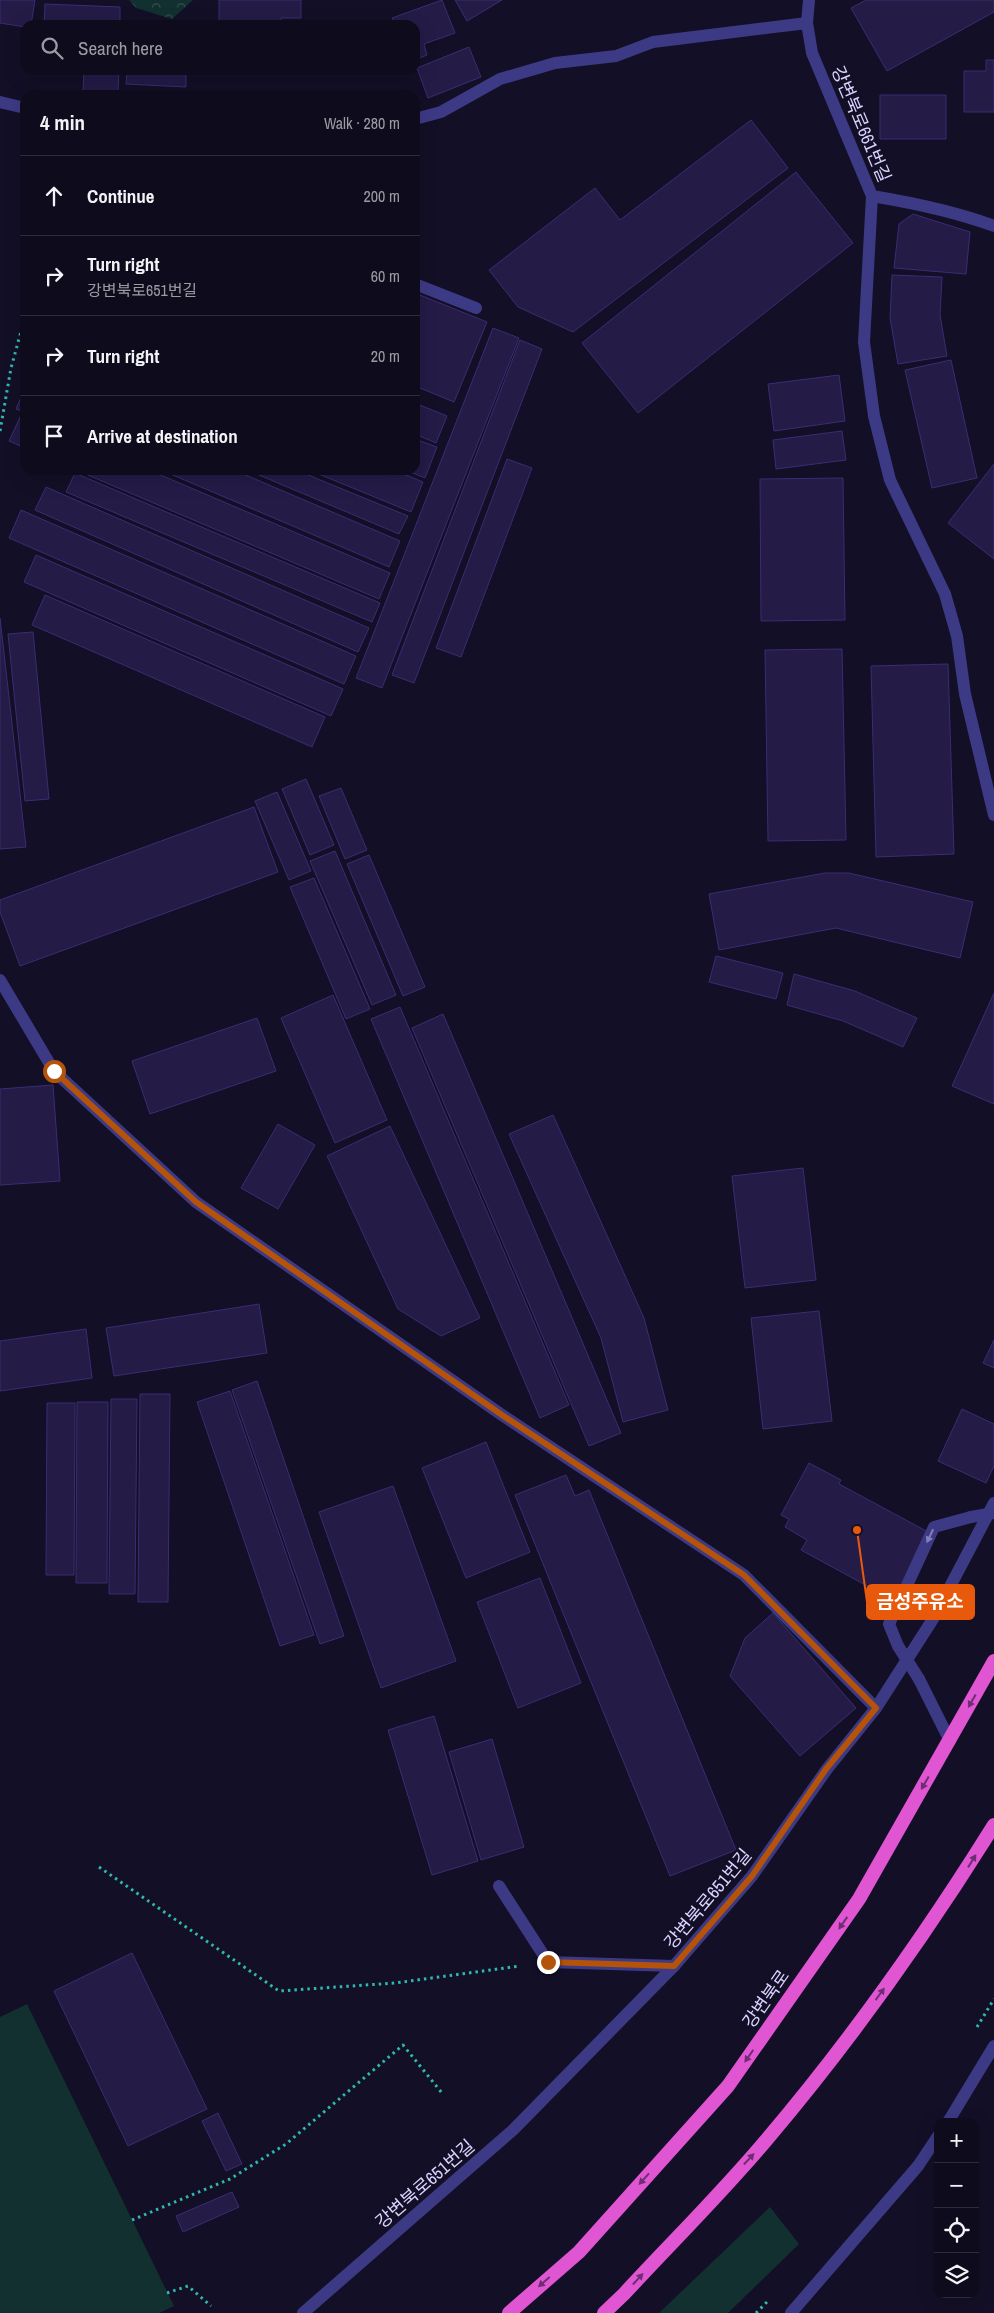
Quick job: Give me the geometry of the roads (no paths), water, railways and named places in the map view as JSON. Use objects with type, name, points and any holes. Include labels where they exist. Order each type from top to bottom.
[{"type":"highway","name":"강변북로","points":[[509,2313],[579,2252],[728,2086],[860,1899],[950,1741],[990,1680],[994,1661]]},
{"type":"highway","points":[[604,2313],[624,2294],[768,2138],[857,2026],[948,1899],[994,1825]]},
{"type":"street","name":"강변북로661번길","points":[[809,0],[807,23],[812,53],[872,196],[915,203],[967,216],[994,226]]},
{"type":"street","points":[[420,118],[441,112],[500,79],[555,63],[616,56],[653,42],[807,23]]},
{"type":"street","points":[[0,102],[20,107]]},
{"type":"street","points":[[872,196],[864,342],[874,416],[890,480],[944,594],[957,636],[965,694],[994,815]]},
{"type":"street","points":[[420,286],[476,308]]},
{"type":"street","points":[[0,980],[54,1071],[196,1202],[502,1415],[744,1575],[876,1708]]},
{"type":"street","name":"강변북로651번길","points":[[303,2313],[513,2130],[674,1966],[752,1876],[826,1769],[876,1708],[933,1619],[994,1503]]},
{"type":"street","points":[[950,1741],[919,1678],[898,1646],[889,1624],[934,1527],[994,1513]]},
{"type":"street","points":[[499,1886],[548,1962],[674,1966]]},
{"type":"street","points":[[950,2118],[994,2046]]},
{"type":"street","points":[[791,2313],[918,2166],[934,2142]]},
{"type":"place","name":"금성주유소","points":[[857,1530]]}]
